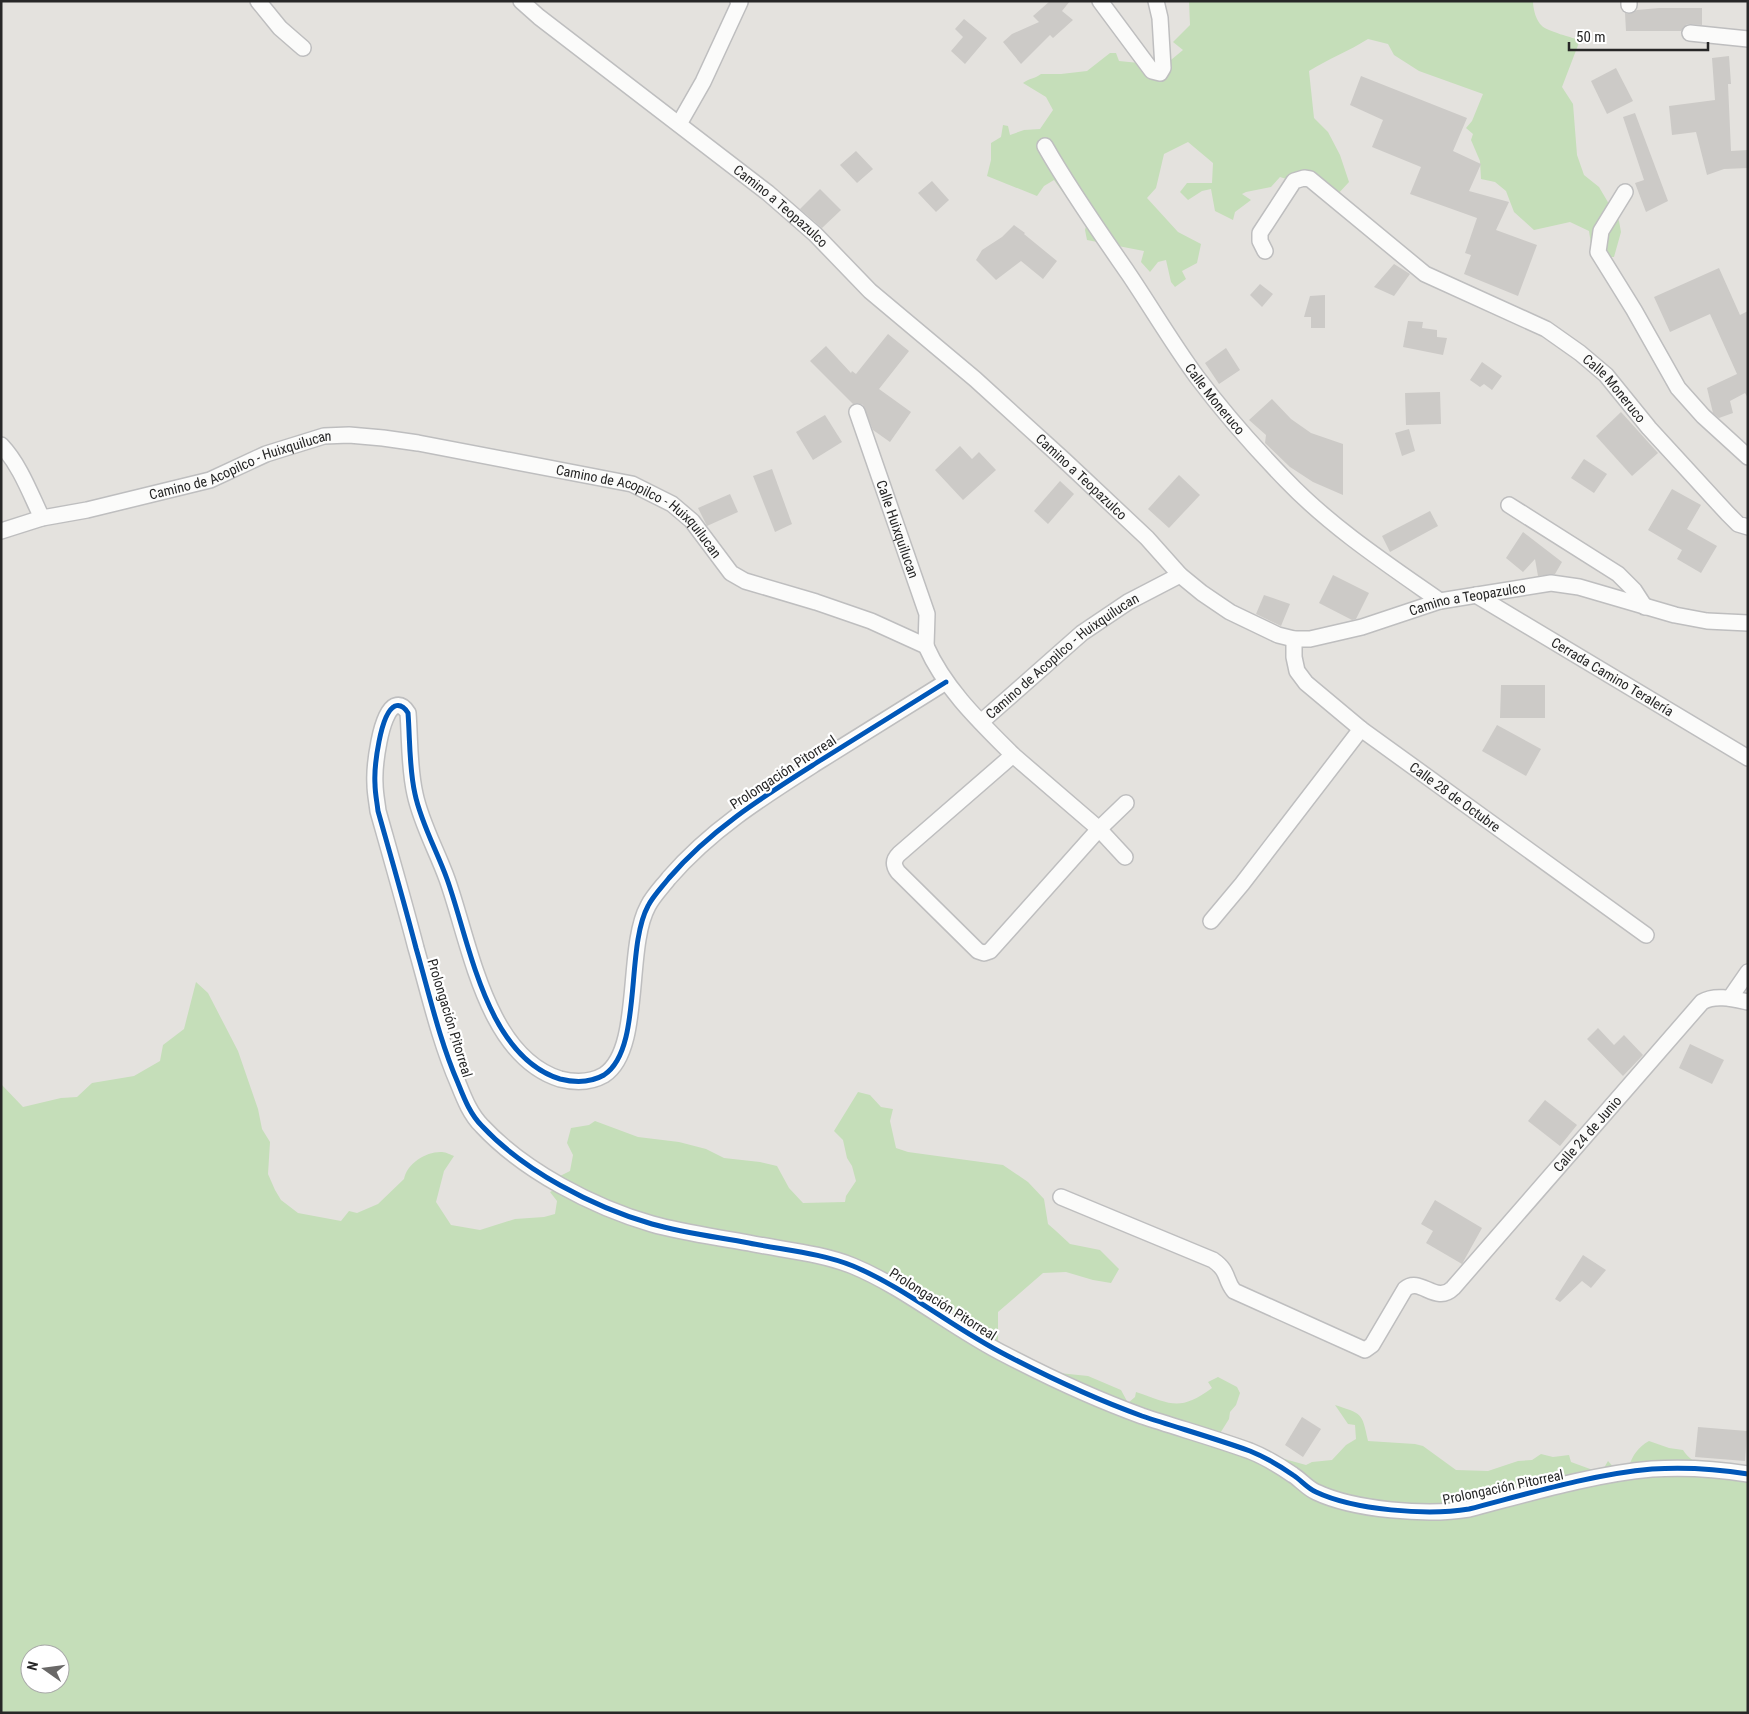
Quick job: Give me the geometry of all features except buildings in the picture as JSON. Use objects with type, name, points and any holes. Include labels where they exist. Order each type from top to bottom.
[{"type":"street","points":[[258,1],[280,28],[303,48]]},
{"type":"street","name":"Camino a Teopazulco","points":[[521,1],[546,23],[768,193],[815,234],[870,291],[975,379],[1106,498],[1180,574],[1202,593],[1230,612],[1278,635],[1294,639],[1310,639],[1362,627],[1440,601],[1551,583],[1579,587],[1645,607],[1707,622],[1748,623]]},
{"type":"street","points":[[679,124],[703,82],[740,2],[738,1]]},
{"type":"street","points":[[1100,1],[1156,74],[1160,73],[1163,68],[1160,18],[1156,1]]},
{"type":"street","points":[[1690,33],[1748,39]]},
{"type":"street","name":"Calle Moneruco","points":[[1045,146],[1082,207],[1196,376],[1221,408],[1286,480],[1325,516],[1359,544],[1440,601]]},
{"type":"street","name":"Calle Moneruco","points":[[1265,250],[1260,241],[1260,233],[1294,181],[1304,178],[1310,179],[1425,274],[1546,329],[1580,352],[1606,375],[1650,428],[1728,514],[1738,524],[1748,527]]},
{"type":"street","points":[[1625,192],[1601,231],[1598,252],[1634,310],[1678,388],[1703,416],[1748,457]]},
{"type":"street","name":"Calle Huixquilucan","points":[[857,412],[927,614],[926,646]]},
{"type":"street","name":"Camino de Acopilco - Huixquilucan","points":[[1,531],[42,518],[87,510],[210,480],[266,454],[324,436],[357,436],[418,443],[632,484],[672,504],[692,521],[731,572],[745,581],[816,602],[864,619],[926,646],[934,665],[946,682],[981,722],[1082,632],[1128,602],[1180,574]]},
{"type":"street","points":[[1,445],[8,452],[21,474],[42,518]]},
{"type":"street","points":[[1509,505],[1618,574],[1634,590],[1645,607]]},
{"type":"street","name":"Cerrada Camino Teralería","points":[[1476,595],[1748,758]]},
{"type":"street","name":"Calle 28 de Octubre","points":[[1294,639],[1294,657],[1297,671],[1306,683],[1361,728],[1646,935]]},
{"type":"street","name":"Prolongación Pitorreal","points":[[946,682],[755,802],[717,830],[682,864],[648,906],[638,929],[629,1022],[618,1059],[606,1074],[589,1082],[573,1082],[549,1075],[528,1061],[513,1046],[486,998],[448,880],[415,797],[408,713],[404,707],[399,705],[394,707],[387,715],[376,759],[375,782],[378,811],[433,1013],[449,1062],[467,1103],[479,1123],[524,1163],[548,1180],[604,1206],[680,1231],[822,1257],[849,1264],[876,1276],[971,1336],[1006,1355],[1074,1388],[1139,1415],[1252,1452],[1275,1463],[1312,1490],[1335,1500],[1417,1512],[1448,1512],[1469,1509],[1631,1471],[1672,1468],[1748,1474]]},
{"type":"street","points":[[981,722],[1010,758],[1099,829],[1125,857]]},
{"type":"street","points":[[1211,922],[1361,728]]},
{"type":"street","points":[[1010,758],[899,854],[894,862],[898,872],[973,948],[984,953],[990,951],[1099,829],[1126,804]]},
{"type":"street","points":[[1748,972],[1730,998],[1748,1002]]},
{"type":"street","name":"Calle 24 de Junio","points":[[1061,1197],[1213,1260],[1222,1266],[1234,1291],[1365,1350],[1372,1345],[1408,1286],[1417,1286],[1438,1294],[1449,1292],[1696,1008],[1708,999],[1730,998]]},
{"type":"green space","points":[[1189,1],[1533,1],[1535,15],[1542,26],[1580,40],[1562,87],[1573,104],[1577,155],[1584,175],[1599,187],[1619,221],[1621,232],[1614,257],[1593,257],[1589,231],[1570,222],[1534,230],[1514,212],[1506,191],[1495,182],[1481,179],[1480,161],[1471,140],[1473,134],[1466,128],[1472,121],[1483,94],[1419,71],[1394,55],[1388,44],[1368,39],[1309,71],[1314,118],[1328,132],[1340,155],[1349,182],[1337,195],[1280,177],[1271,187],[1242,194],[1251,200],[1235,212],[1233,220],[1215,211],[1211,189],[1202,191],[1188,200],[1180,192],[1187,183],[1212,183],[1213,163],[1188,142],[1164,154],[1156,188],[1147,198],[1178,232],[1201,244],[1197,263],[1182,271],[1186,279],[1175,287],[1171,282],[1166,260],[1158,262],[1150,272],[1141,262],[1144,251],[1087,240],[1085,230],[1089,215],[1073,206],[1054,180],[1044,186],[1037,196],[987,176],[991,160],[991,143],[1001,137],[1003,125],[1008,126],[1010,135],[1024,130],[1040,129],[1053,110],[1046,97],[1023,83],[1041,74],[1087,71],[1110,53],[1116,53],[1119,61],[1139,63],[1160,69],[1183,50],[1173,42],[1190,25]]},
{"type":"green space","points":[[196,982],[208,993],[238,1051],[258,1109],[262,1129],[270,1142],[268,1174],[281,1200],[298,1213],[341,1221],[349,1211],[357,1213],[378,1204],[404,1179],[413,1163],[424,1156],[436,1152],[454,1156],[444,1171],[436,1202],[451,1225],[480,1230],[515,1219],[544,1217],[555,1214],[557,1201],[550,1192],[561,1186],[556,1178],[570,1171],[573,1155],[567,1143],[571,1128],[589,1125],[595,1121],[638,1137],[679,1142],[706,1149],[724,1158],[777,1166],[789,1188],[803,1203],[845,1202],[846,1196],[856,1181],[852,1166],[847,1158],[843,1140],[834,1131],[858,1092],[870,1095],[881,1107],[893,1109],[890,1121],[896,1148],[908,1152],[1003,1165],[1028,1182],[1044,1199],[1048,1224],[1070,1244],[1100,1250],[1119,1269],[1111,1283],[1066,1272],[1043,1273],[998,1312],[998,1340],[1006,1349],[1049,1372],[1088,1376],[1121,1390],[1128,1403],[1135,1397],[1136,1392],[1175,1404],[1183,1403],[1201,1396],[1212,1388],[1208,1382],[1218,1377],[1237,1387],[1240,1393],[1236,1405],[1230,1412],[1229,1419],[1219,1435],[1242,1439],[1270,1455],[1306,1465],[1312,1462],[1332,1460],[1346,1445],[1356,1439],[1355,1425],[1348,1424],[1335,1405],[1351,1410],[1359,1415],[1364,1424],[1368,1441],[1423,1446],[1456,1470],[1488,1471],[1518,1461],[1532,1460],[1541,1454],[1553,1457],[1569,1455],[1571,1462],[1601,1473],[1608,1461],[1617,1471],[1629,1466],[1636,1452],[1649,1441],[1669,1448],[1683,1450],[1687,1456],[1700,1464],[1736,1477],[1748,1466],[1748,1713],[1,1713],[1,1084],[23,1107],[61,1098],[77,1097],[92,1083],[134,1076],[160,1061],[163,1045],[184,1029]]},
{"type":"cycle path","points":[[946,682],[800,773],[740,813],[703,843],[669,878],[650,902],[641,924],[629,1022],[624,1044],[616,1062],[604,1075],[583,1082],[560,1079],[535,1066],[514,1047],[498,1022],[484,994],[447,879],[418,805],[413,784],[408,713],[401,706],[395,706],[385,719],[377,754],[375,784],[378,811],[445,1050],[468,1106],[482,1126],[518,1158],[539,1172],[561,1186],[606,1208],[664,1227],[815,1255],[853,1266],[911,1297],[987,1345],[1056,1380],[1107,1403],[1142,1416],[1250,1451],[1283,1468],[1313,1490],[1350,1503],[1391,1510],[1452,1511],[1469,1509],[1583,1480],[1652,1469],[1688,1468],[1748,1474]]}]
